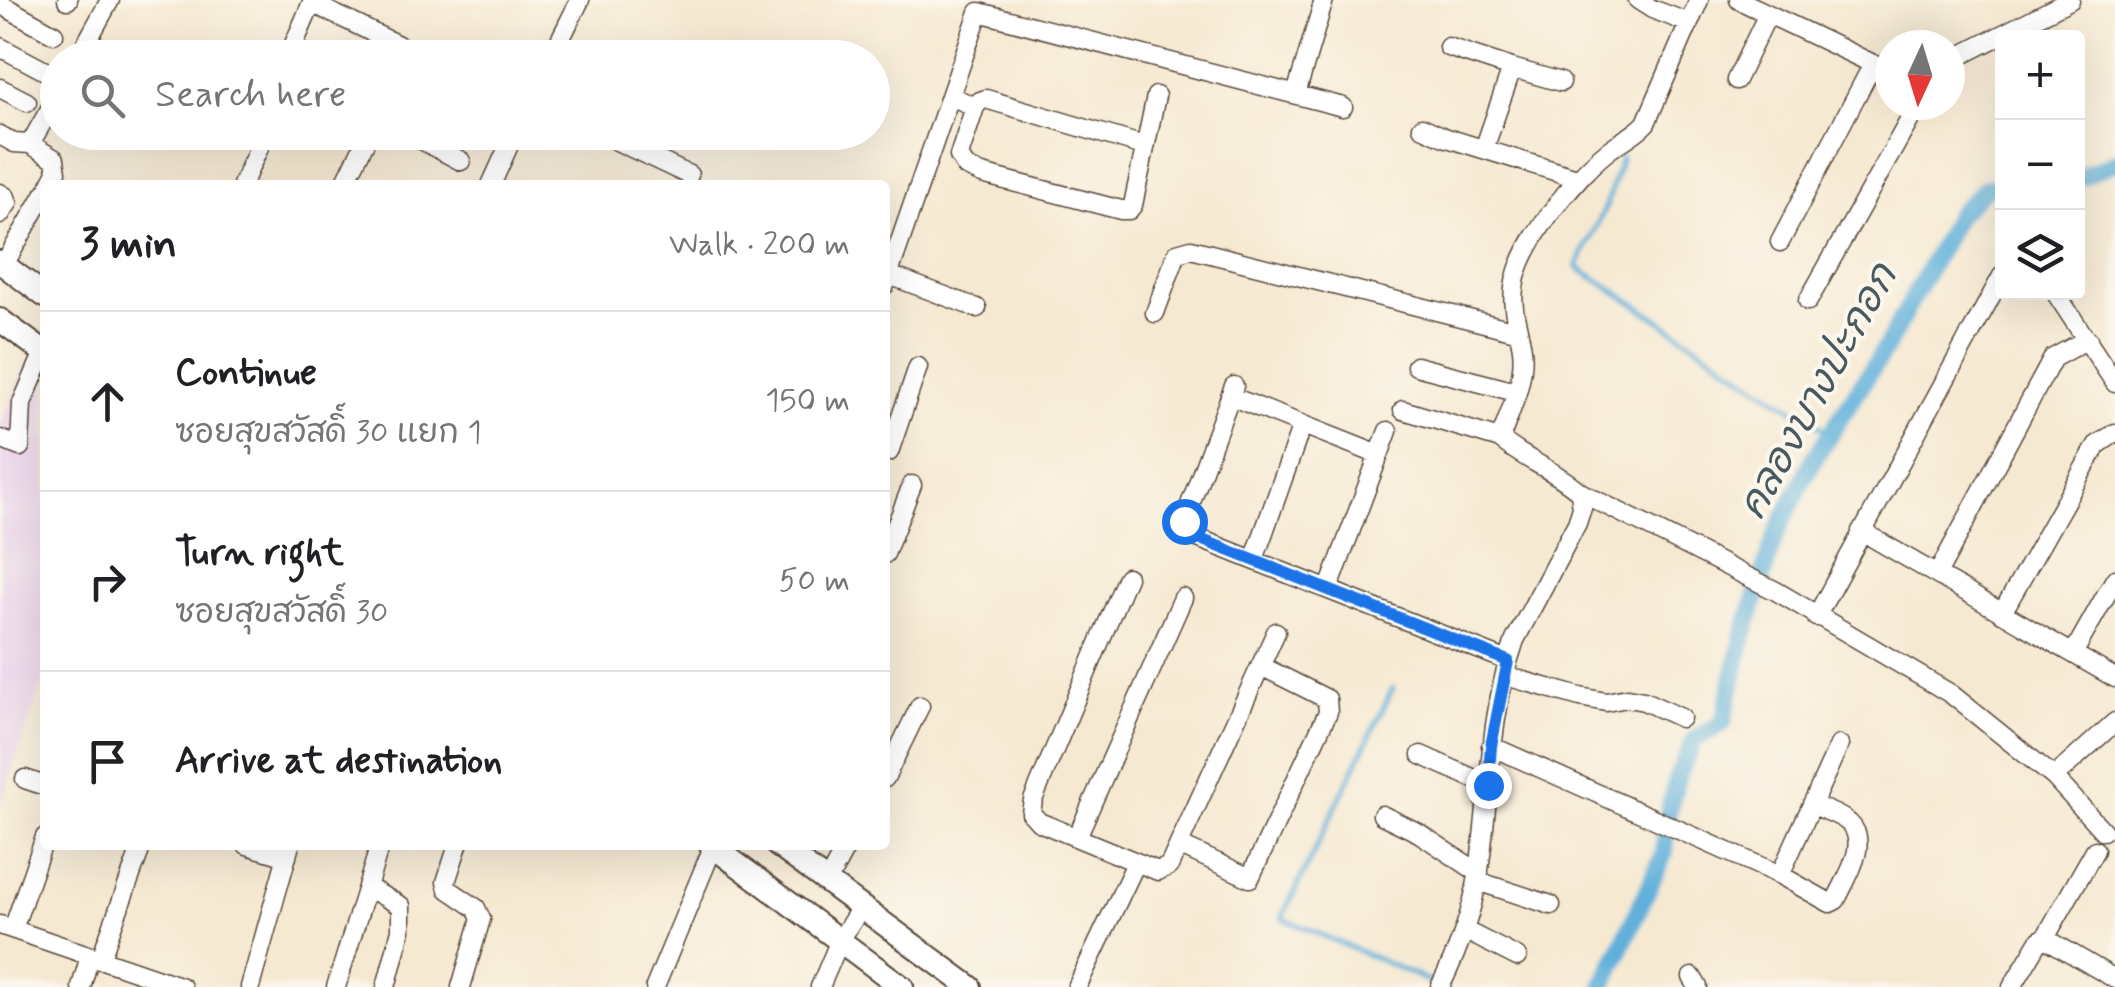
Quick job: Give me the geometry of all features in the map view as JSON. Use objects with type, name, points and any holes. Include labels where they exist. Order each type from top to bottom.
[{"type":"main road","points":[[2,264],[40,292]]},
{"type":"main road","points":[[0,320],[40,350]]},
{"type":"main road","points":[[717,850],[902,987]]},
{"type":"main road","points":[[784,850],[970,987]]},
{"type":"street","points":[[88,40],[110,0]]},
{"type":"street","points":[[560,40],[580,0]]},
{"type":"street","points":[[1296,94],[1324,0]]},
{"type":"street","points":[[1638,0],[1689,23]]},
{"type":"street","points":[[1500,439],[1516,392],[1522,348],[1516,331],[1516,273],[1552,209],[1577,178],[1612,148],[1633,138],[1646,123],[1699,0]]},
{"type":"street","points":[[1738,0],[1875,65]]},
{"type":"street","points":[[1965,53],[2070,0]]},
{"type":"street","points":[[296,40],[312,2],[388,40]]},
{"type":"street","points":[[0,4],[54,34]]},
{"type":"street","points":[[890,271],[980,6],[1343,107]]},
{"type":"street","points":[[1736,80],[1768,14]]},
{"type":"street","points":[[0,47],[40,68]]},
{"type":"street","points":[[1448,47],[1562,82]]},
{"type":"street","points":[[1484,149],[1512,68]]},
{"type":"street","points":[[1780,242],[1875,80]]},
{"type":"street","points":[[0,88],[27,102]]},
{"type":"street","points":[[951,96],[975,107]]},
{"type":"street","points":[[1144,146],[986,100],[975,107],[960,156],[966,166],[982,174],[1129,210],[1156,96]]},
{"type":"street","points":[[1808,301],[1910,120]]},
{"type":"street","points":[[30,144],[40,126]]},
{"type":"street","points":[[1422,127],[1577,178]]},
{"type":"street","points":[[0,135],[40,150]]},
{"type":"street","points":[[40,150],[54,158],[57,172],[53,180]]},
{"type":"street","points":[[244,180],[258,150]]},
{"type":"street","points":[[346,180],[361,150]]},
{"type":"street","points":[[440,150],[460,161]]},
{"type":"street","points":[[492,180],[507,150]]},
{"type":"street","points":[[636,150],[689,175]]},
{"type":"street","points":[[0,193],[8,203],[0,214]]},
{"type":"street","points":[[2,264],[40,201]]},
{"type":"street","points":[[1155,314],[1177,253],[1191,249],[1516,331]]},
{"type":"street","points":[[890,281],[977,308]]},
{"type":"street","points":[[1816,616],[1995,289]]},
{"type":"street","points":[[2061,300],[2115,383]]},
{"type":"street","points":[[1938,573],[2053,358],[2088,339]]},
{"type":"street","points":[[0,439],[20,447],[22,403],[40,362]]},
{"type":"street","points":[[1416,366],[1516,392]]},
{"type":"street","points":[[890,449],[918,368]]},
{"type":"street","points":[[1379,455],[1232,391],[1184,521],[1190,535],[1329,588],[1507,668],[1594,699],[1644,701],[1681,718]]},
{"type":"street","points":[[890,399],[905,405]]},
{"type":"street","points":[[1403,410],[1500,439],[1580,492],[1776,592],[1951,694],[2054,778],[2103,831]]},
{"type":"street","points":[[1254,560],[1302,424]]},
{"type":"street","points":[[1329,588],[1388,431]]},
{"type":"street","points":[[2002,613],[2097,444],[2115,432]]},
{"type":"street","points":[[890,541],[912,485]]},
{"type":"street","points":[[1466,983],[1444,980],[1464,930],[1478,877],[1491,746],[1507,668],[1515,640],[1577,523],[1582,508],[1580,492]]},
{"type":"street","points":[[1861,531],[2115,678]]},
{"type":"street","points":[[1126,577],[1031,813],[1039,822],[1136,863],[1158,871],[1169,866],[1276,632]]},
{"type":"street","points":[[2074,652],[2115,579]]},
{"type":"street","points":[[1077,837],[1183,598]]},
{"type":"street","points":[[1178,845],[1250,878],[1330,705],[1327,699],[1260,666]]},
{"type":"street","points":[[890,768],[920,706]]},
{"type":"street","points":[[2054,778],[2115,722]]},
{"type":"street","points":[[1780,874],[1839,745]]},
{"type":"street","points":[[1491,746],[1780,874],[1824,902],[1836,900],[1854,859],[1857,838],[1850,823],[1812,804]]},
{"type":"street","points":[[1422,755],[1488,785]]},
{"type":"street","points":[[24,779],[40,784]]},
{"type":"street","points":[[1382,815],[1419,834],[1478,877],[1551,905]]},
{"type":"street","points":[[40,849],[6,927],[182,987]]},
{"type":"street","points":[[80,987],[140,850]]},
{"type":"street","points":[[336,987],[378,850]]},
{"type":"street","points":[[456,850],[446,882],[448,890],[476,908],[481,919],[461,987]]},
{"type":"street","points":[[655,987],[710,850]]},
{"type":"street","points":[[827,882],[844,850]]},
{"type":"street","points":[[2016,985],[2096,850]]},
{"type":"street","points":[[250,987],[288,851]]},
{"type":"street","points":[[1077,987],[1136,863]]},
{"type":"street","points":[[367,888],[401,906],[401,930],[386,987]]},
{"type":"street","points":[[820,987],[840,940],[862,908]]},
{"type":"street","points":[[1464,930],[1517,957]]},
{"type":"street","points":[[2045,938],[2115,979]]},
{"type":"shaded area","points":[[27,364],[40,374],[40,688],[0,806],[0,425]]},
{"type":"waterway","points":[[1621,158],[1607,204],[1577,267],[1829,432]]},
{"type":"waterway","name":"คลองบางปะกอก","points":[[2085,175],[2115,162]]},
{"type":"waterway","name":"คลองบางปะกอก","points":[[1603,987],[1664,854],[1666,821],[1678,775],[1694,740],[1723,723],[1743,639],[1775,537],[1813,460],[1888,344],[1958,214],[1985,188],[1995,186]]},
{"type":"waterway","points":[[1393,688],[1282,918],[1435,984]]},
{"type":"route","points":[[1184,521],[1190,535],[1508,661],[1491,746],[1488,785]]}]
